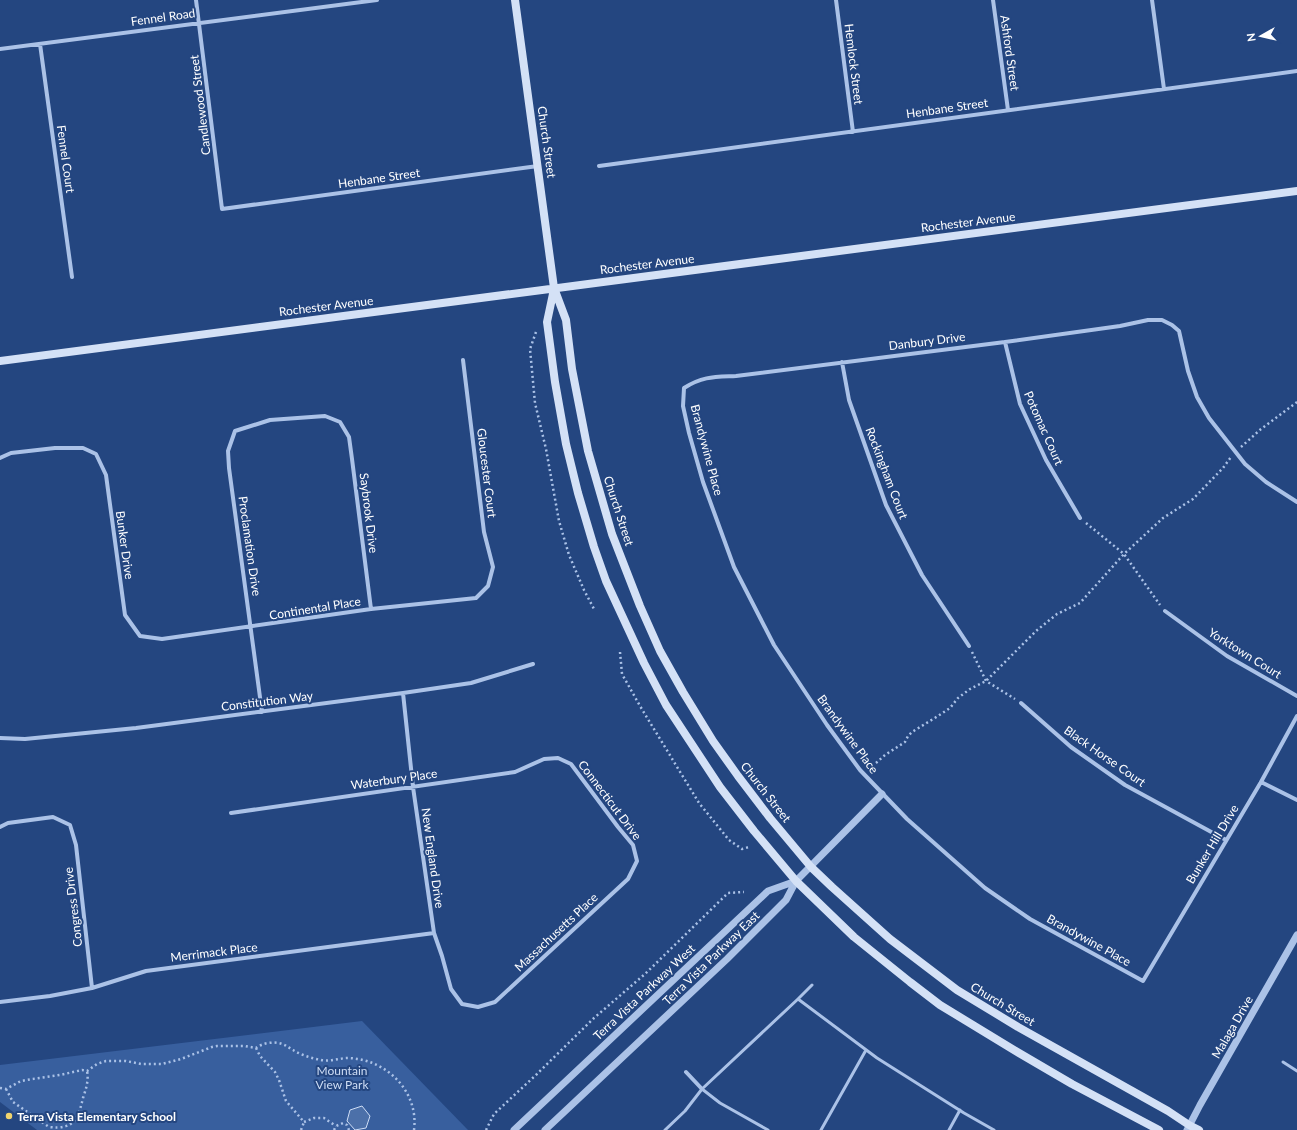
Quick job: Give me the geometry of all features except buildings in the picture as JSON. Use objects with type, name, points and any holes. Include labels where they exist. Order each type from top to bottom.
[{"type":"main road","name":"Church Street","points":[[515,0],[554,288],[566,320],[572,369],[588,451],[612,534],[640,606],[660,651],[683,692],[705,728],[738,776],[770,818],[811,866],[890,939],[957,990],[1018,1027],[1168,1111],[1188,1128],[1199,1130]]},
{"type":"main road","name":"Rochester Avenue","points":[[0,361],[1297,191]]},
{"type":"main road","name":"Church Street","points":[[554,288],[547,322],[555,382],[566,444],[578,493],[594,546],[606,582],[644,663],[666,705],[720,787],[754,831],[796,881],[854,937],[910,982],[940,1005],[1072,1084],[1159,1130]]},
{"type":"street","name":"Candlewood Street","points":[[196,0],[200,22],[222,208]]},
{"type":"street","name":"Fennel Road","points":[[0,49],[377,0]]},
{"type":"street","name":"Hemlock Street","points":[[836,0],[853,132]]},
{"type":"street","name":"Ashford Street","points":[[993,0],[1008,110]]},
{"type":"street","points":[[1152,0],[1164,88]]},
{"type":"street","name":"Fennel Court","points":[[40,44],[72,277]]},
{"type":"street","name":"Henbane Street","points":[[599,166],[1297,71]]},
{"type":"street","name":"Henbane Street","points":[[222,208],[538,166]]},
{"type":"street","name":"Danbury Drive","points":[[684,388],[695,381],[708,377],[736,376],[1005,342],[1120,326],[1148,320],[1162,320],[1172,325],[1179,331],[1188,371],[1197,396],[1209,418],[1236,452]]},
{"type":"street","name":"Potomac Court","points":[[1005,342],[1020,404],[1046,460],[1080,518]]},
{"type":"street","name":"Gloucester Court","points":[[463,360],[484,532],[493,567],[488,586]]},
{"type":"street","name":"Rockingham Court","points":[[842,362],[849,400],[886,505],[922,575],[969,646]]},
{"type":"street","name":"Brandywine Place","points":[[684,388],[683,406],[691,440],[703,482],[734,566],[779,652],[827,725],[860,770],[907,819],[985,888],[1030,919],[1143,981]]},
{"type":"street","name":"Proclamation Drive","points":[[262,712],[229,468],[228,451],[235,430],[270,420],[325,416],[340,422]]},
{"type":"street","name":"Saybrook Drive","points":[[340,422],[349,437],[371,609]]},
{"type":"street","name":"Bunker Drive","points":[[0,458],[11,453],[55,448],[83,448],[96,454],[106,475],[125,615],[140,636]]},
{"type":"street","points":[[1236,452],[1245,464],[1266,482],[1297,502]]},
{"type":"street","name":"Continental Place","points":[[140,636],[162,640],[371,609],[476,598],[488,586]]},
{"type":"street","name":"Yorktown Court","points":[[1165,611],[1227,656],[1297,696]]},
{"type":"street","name":"Constitution Way","points":[[0,738],[25,739],[136,728],[403,693],[471,683],[533,664]]},
{"type":"street","name":"New England Drive","points":[[403,693],[413,787],[434,933],[451,989],[462,1004],[478,1006]]},
{"type":"street","name":"Black Horse Court","points":[[1021,703],[1071,747],[1125,785],[1226,840]]},
{"type":"street","name":"Bunker Hill Drive","points":[[1143,981],[1261,782],[1297,716]]},
{"type":"street","name":"Waterbury Place","points":[[231,813],[515,772],[544,759],[558,758]]},
{"type":"street","name":"Connecticut Drive","points":[[558,758],[571,764],[633,845],[637,861]]},
{"type":"street","points":[[1261,782],[1297,800]]},
{"type":"street","name":"Terra Vista Parkway East","points":[[545,1130],[727,959],[786,900],[796,881],[882,794]]},
{"type":"street","name":"Congress Drive","points":[[0,827],[8,824],[53,817],[70,825],[76,845],[92,988]]},
{"type":"street","name":"Massachusetts Place","points":[[478,1006],[495,1002],[628,879],[637,861]]},
{"type":"street","name":"Terra Vista Parkway West","points":[[514,1130],[768,891],[796,881]]},
{"type":"street","name":"Merrimack Place","points":[[0,1002],[50,996],[92,988],[146,971],[434,933]]},
{"type":"street","name":"Malaga Drive","points":[[1188,1128],[1197,1109],[1297,935]]},
{"type":"street","points":[[686,1072],[702,1089]]},
{"type":"lane","points":[[665,1130],[689,1107],[702,1089],[812,985]]},
{"type":"lane","points":[[798,999],[877,1058],[994,1130]]},
{"type":"lane","points":[[821,1130],[866,1050]]},
{"type":"lane","points":[[1283,1062],[1297,1071]]},
{"type":"lane","points":[[702,1089],[720,1103],[768,1130]]},
{"type":"lane","points":[[949,1130],[960,1110]]},
{"type":"path","points":[[536,332],[530,349],[535,403],[546,449],[559,521],[569,555],[594,609]]},
{"type":"path","points":[[876,763],[905,742],[912,732],[950,708],[958,698],[970,689],[986,681],[1036,631],[1057,614],[1080,602],[1124,554],[1162,518],[1193,499],[1223,468],[1236,452],[1260,429],[1297,402]]},
{"type":"path","points":[[1080,518],[1124,554],[1165,611]]},
{"type":"path","points":[[969,646],[986,681],[1021,703]]},
{"type":"path","points":[[620,652],[622,674],[699,803],[729,840],[742,849],[749,848]]},
{"type":"path","points":[[486,1130],[494,1114],[594,1018],[645,974],[728,893],[744,892]]},
{"type":"path","points":[[0,1088],[6,1089],[32,1079],[82,1070],[87,1071],[97,1064],[113,1060],[141,1064],[162,1064],[176,1061],[217,1046],[245,1046],[256,1048],[261,1044],[274,1042],[282,1044],[308,1057],[323,1061],[348,1058],[379,1065],[397,1078],[405,1089],[413,1106],[415,1120],[414,1130]]},
{"type":"path","points":[[256,1048],[260,1056],[275,1072],[280,1080],[286,1101],[304,1122]]},
{"type":"path","points":[[6,1089],[13,1102],[49,1127],[55,1129],[66,1128],[74,1124],[79,1115],[89,1078],[87,1071]]},
{"type":"path","points":[[301,1130],[304,1122],[314,1118],[324,1118],[336,1126]]},
{"type":"path","points":[[334,1130],[340,1123],[347,1125],[349,1130]]},
{"type":"green space","name":"Mountain View Park","points":[[362,1021],[468,1130],[37,1130],[0,1102],[0,1065]]},
{"type":"place","name":"Terra Vista Elementary School","points":[[9,1116]]}]
